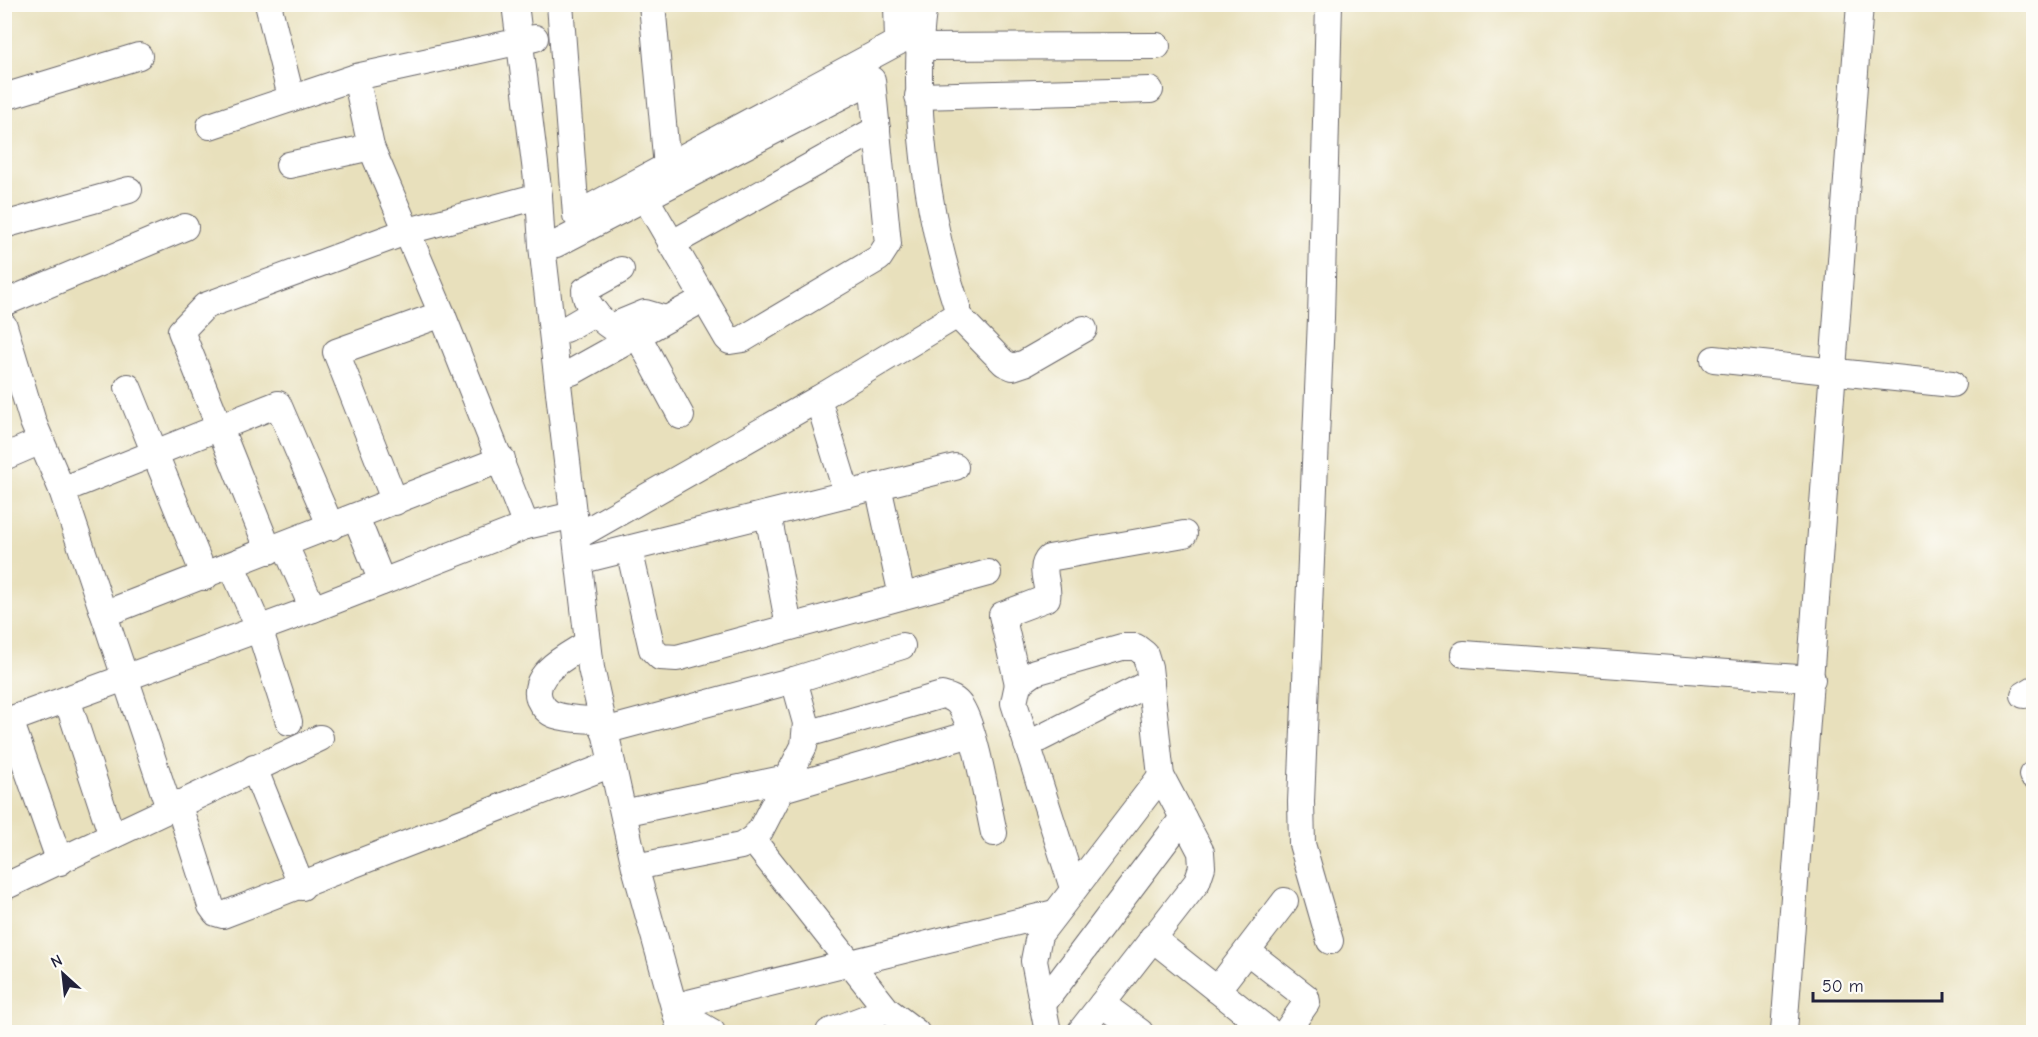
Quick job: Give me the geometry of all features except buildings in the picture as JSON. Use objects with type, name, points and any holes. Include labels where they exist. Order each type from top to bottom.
[{"type":"street","points":[[268,4],[291,97]]},
{"type":"street","points":[[515,4],[528,40],[572,372],[588,643],[608,726],[638,810],[642,865]]},
{"type":"street","points":[[530,4],[528,40],[542,246],[582,540],[605,666],[612,764],[694,1024],[852,965],[1054,913]]},
{"type":"street","points":[[560,4],[576,215],[898,42],[897,4]]},
{"type":"street","points":[[652,4],[667,166]]},
{"type":"street","points":[[924,4],[918,47],[918,96],[940,251],[957,307],[957,315],[1004,363],[1013,367],[1025,363],[1084,329]]},
{"type":"street","points":[[1329,4],[1321,318],[1301,802],[1302,844],[1330,941]]},
{"type":"street","points":[[1784,1032],[1812,679],[1831,372],[1860,4]]},
{"type":"street","points":[[210,126],[356,77],[528,40]]},
{"type":"street","points":[[918,47],[1157,46]]},
{"type":"street","points":[[4,97],[138,56]]},
{"type":"street","points":[[356,77],[370,147],[408,231],[502,459],[526,526]]},
{"type":"street","points":[[556,244],[872,80],[888,244],[879,258],[736,341],[726,338],[646,199]]},
{"type":"street","points":[[918,96],[1150,90]]},
{"type":"street","points":[[671,244],[877,129]]},
{"type":"street","points":[[289,165],[370,147]]},
{"type":"street","points":[[4,225],[129,190]]},
{"type":"street","points":[[313,609],[277,548],[218,428],[181,331],[205,306],[408,231],[539,196]]},
{"type":"street","points":[[4,303],[185,227]]},
{"type":"street","points":[[621,270],[585,290],[585,295],[595,312],[611,327],[645,313],[667,319]]},
{"type":"street","points":[[572,372],[704,299]]},
{"type":"street","points":[[566,329],[595,312]]},
{"type":"street","points":[[395,502],[336,352],[442,314]]},
{"type":"street","points":[[582,540],[957,315]]},
{"type":"street","points":[[4,326],[41,441],[62,490],[125,678],[216,913],[223,915],[232,913],[302,887],[612,764]]},
{"type":"street","points":[[638,336],[681,416]]},
{"type":"street","points":[[1714,359],[1952,384]]},
{"type":"street","points":[[128,387],[205,576]]},
{"type":"street","points":[[818,399],[847,494]]},
{"type":"street","points":[[62,490],[156,455],[278,404],[331,527]]},
{"type":"street","points":[[4,457],[41,441]]},
{"type":"street","points":[[104,614],[502,459]]},
{"type":"street","points":[[60,862],[7,721],[313,609],[526,526],[629,549],[956,467]]},
{"type":"street","points":[[878,486],[902,596]]},
{"type":"street","points":[[768,514],[789,627]]},
{"type":"street","points":[[356,517],[382,582]]},
{"type":"street","points":[[1073,888],[1014,703],[1018,684],[1002,615],[1047,598],[1049,592],[1044,569],[1049,558],[1184,534]]},
{"type":"street","points":[[629,549],[652,649],[660,657],[677,658],[988,573]]},
{"type":"street","points":[[232,566],[259,628],[289,722]]},
{"type":"street","points":[[588,643],[547,672],[541,679],[538,690],[540,701],[555,715],[608,726],[794,680],[902,646]]},
{"type":"street","points":[[1018,684],[1035,672],[1122,647],[1136,647],[1145,654],[1151,682],[1161,776],[1201,852],[1202,867],[1197,882],[1080,1032]]},
{"type":"street","points":[[1464,654],[1812,679]]},
{"type":"street","points":[[642,865],[741,846],[760,831],[804,746],[807,734],[794,680]]},
{"type":"street","points":[[1027,745],[1151,682]]},
{"type":"street","points":[[807,734],[942,695],[954,698],[962,708],[971,734],[994,833]]},
{"type":"street","points":[[67,699],[112,836]]},
{"type":"street","points":[[638,810],[784,783],[971,734]]},
{"type":"street","points":[[4,887],[320,738]]},
{"type":"street","points":[[254,768],[302,887]]},
{"type":"street","points":[[1048,1032],[1034,950],[1039,935],[1161,776]]},
{"type":"street","points":[[1042,1005],[1183,818]]},
{"type":"street","points":[[752,839],[852,965],[869,1020]]},
{"type":"street","points":[[1217,990],[1285,901]]},
{"type":"street","points":[[1152,938],[1270,1032]]},
{"type":"street","points":[[1247,951],[1306,997],[1307,1002],[1286,1032]]},
{"type":"street","points":[[1102,1004],[1140,1032]]},
{"type":"street","points":[[829,1032],[869,1020],[916,1032]]}]
